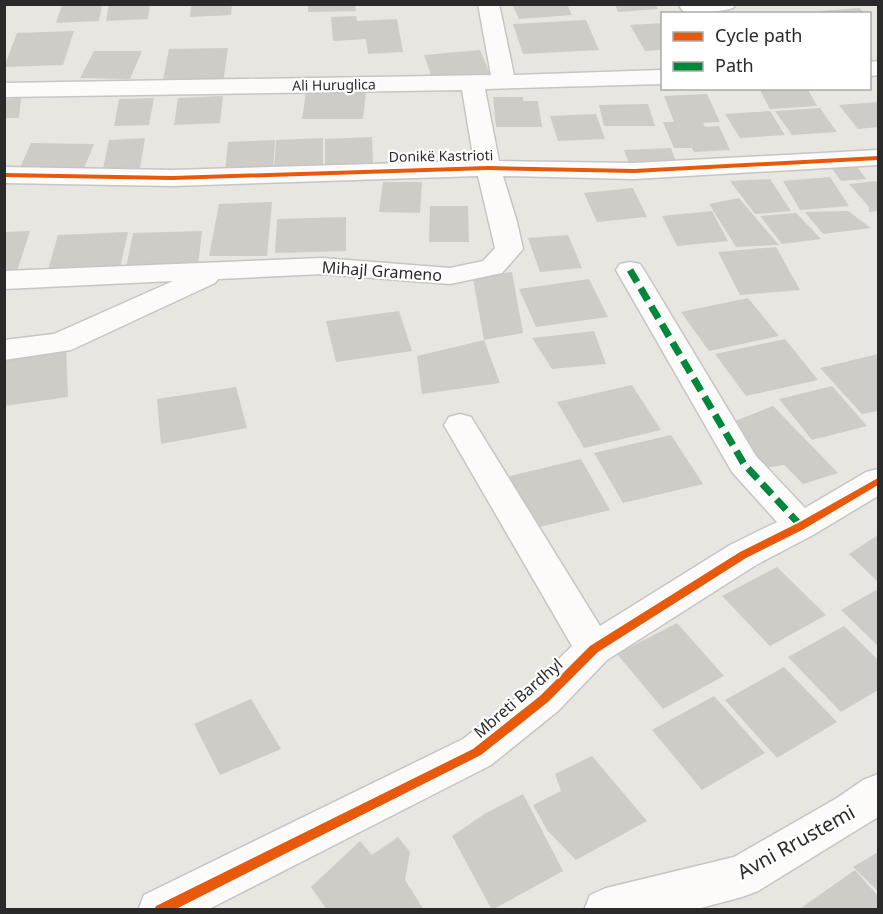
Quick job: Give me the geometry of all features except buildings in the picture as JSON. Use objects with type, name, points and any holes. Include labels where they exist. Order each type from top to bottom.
[{"type":"street","points":[[488,4],[504,82]]},
{"type":"street","points":[[690,7],[726,4]]},
{"type":"street","name":"Ali Huruglica","points":[[4,90],[472,83],[661,76]]},
{"type":"street","name":"Mihajl Grameno","points":[[4,280],[322,266],[450,276],[492,267],[509,249],[504,222],[488,168],[472,83]]},
{"type":"street","name":"Donikë Kastrioti","points":[[4,175],[172,178],[488,168],[634,171],[879,158]]},
{"type":"street","name":"Mihajl Grameno","points":[[4,350],[60,343],[220,270]]},
{"type":"street","points":[[630,270],[744,464],[801,526]]},
{"type":"street","points":[[460,425],[594,649]]},
{"type":"street","name":"Mbreti Bardhyl","points":[[160,909],[477,752],[544,699],[594,649],[743,555],[801,526],[879,482]]},
{"type":"street","name":"Avni Rrustemi","points":[[606,909],[742,876],[852,812],[879,793]]},
{"type":"marked path","points":[[630,270],[744,464],[801,526]]},
{"type":"cycle path","points":[[4,175],[172,178],[488,168],[634,171],[878,158]]},
{"type":"cycle path","points":[[160,910],[477,752],[544,699],[594,649],[743,555],[801,526],[878,481]]}]
